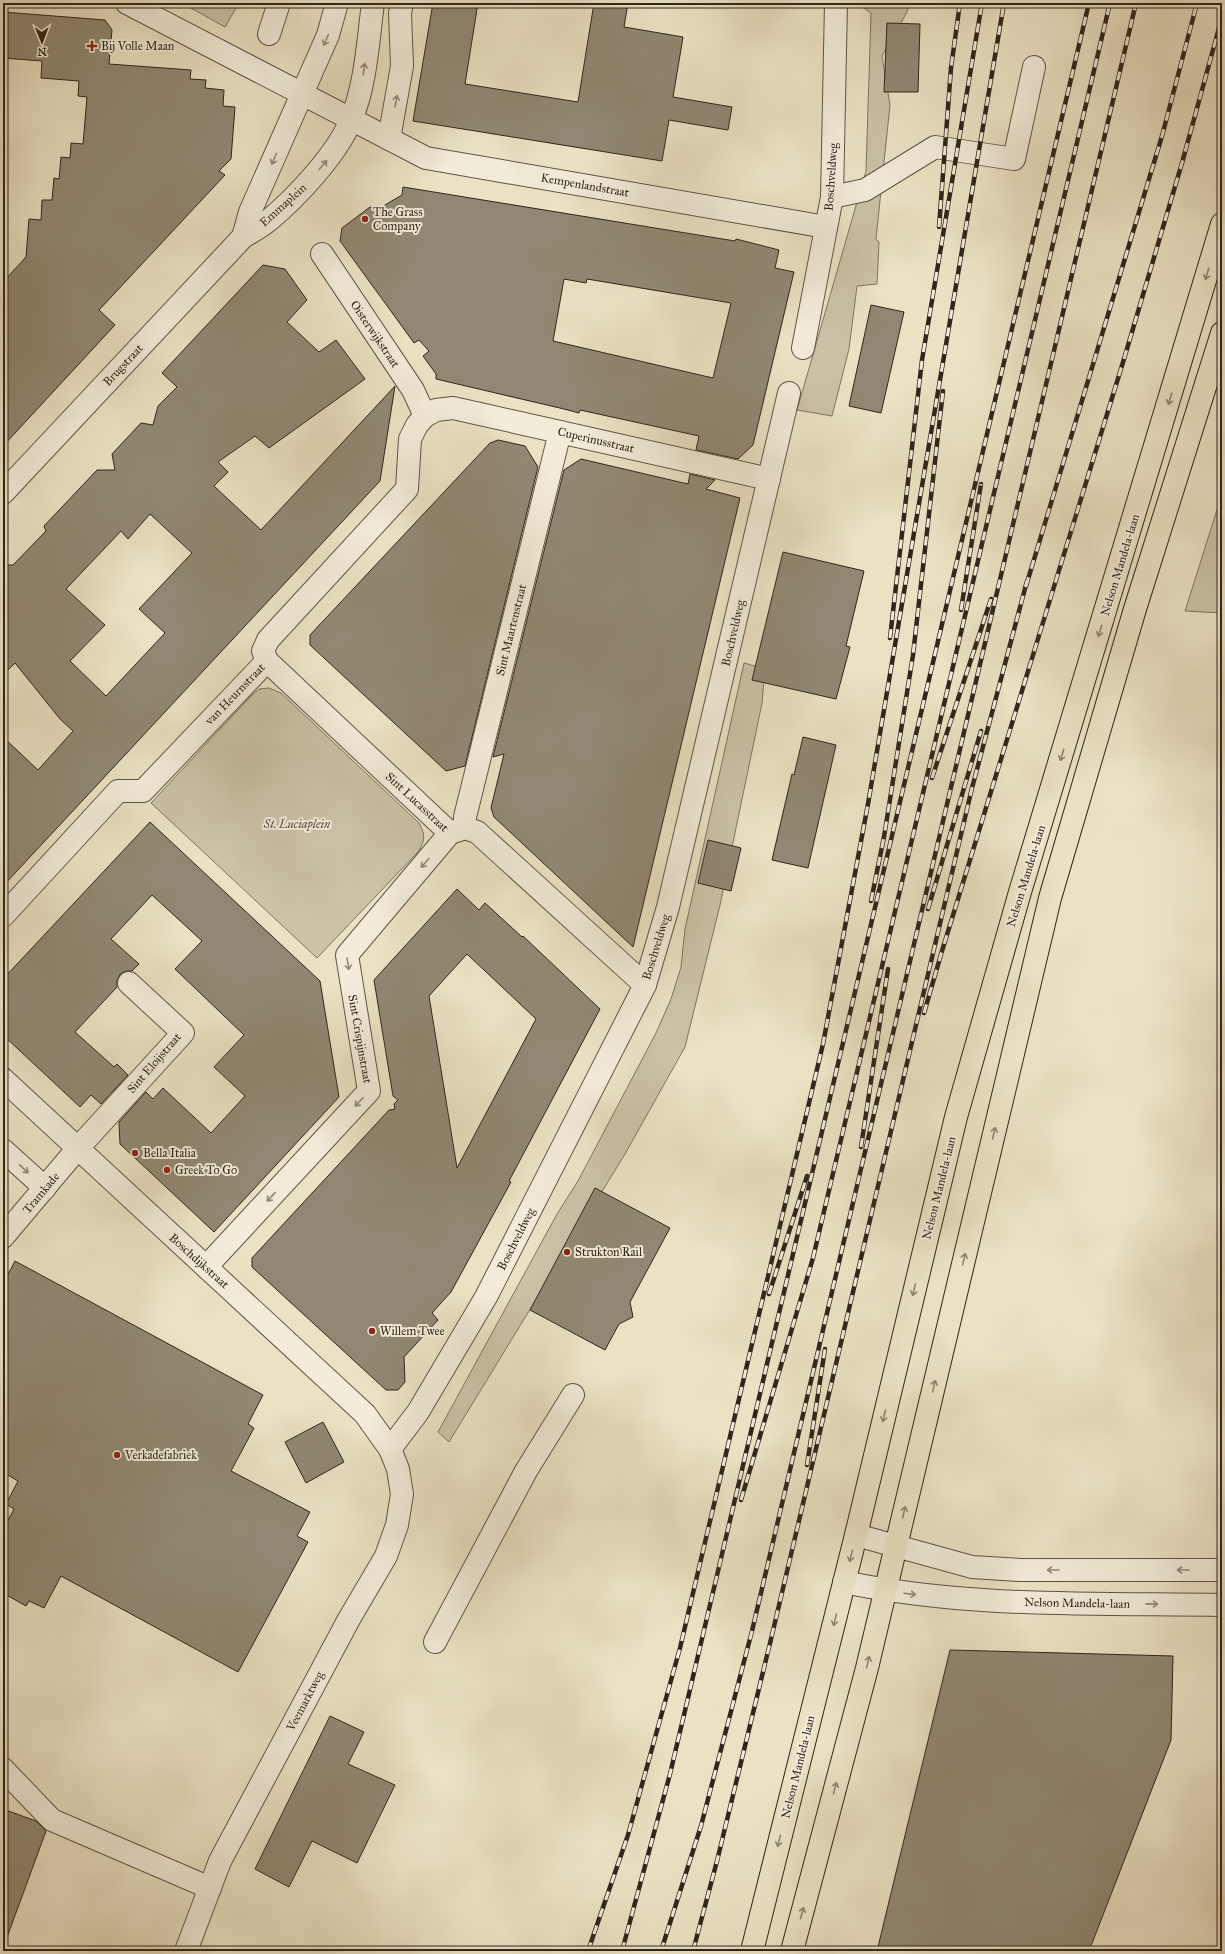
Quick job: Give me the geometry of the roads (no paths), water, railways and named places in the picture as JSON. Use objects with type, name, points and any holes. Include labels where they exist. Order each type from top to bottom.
[{"type":"main road","name":"Nelson Mandela-laan","points":[[752,1951],[856,1535],[956,1117],[1020,892],[1222,224]]},
{"type":"main road","points":[[792,1951],[867,1668],[884,1591],[1050,898],[1135,609],[1222,333]]},
{"type":"street","points":[[130,3],[351,120]]},
{"type":"street","points":[[270,34],[279,3]]},
{"type":"street","name":"Emmaplein","points":[[243,237],[250,212],[328,36],[337,3]]},
{"type":"street","name":"Emmaplein","points":[[243,237],[268,222],[310,180],[334,152],[351,120],[363,79],[373,3]]},
{"type":"street","points":[[389,139],[402,66],[400,13],[402,3]]},
{"type":"street","name":"Boschveldweg","points":[[803,348],[832,197],[836,3]]},
{"type":"street","points":[[832,197],[865,190],[935,146],[1014,159],[1034,67]]},
{"type":"street","name":"Kempenlandstraat","points":[[351,120],[426,158],[826,227]]},
{"type":"street","name":"Brugstraat","points":[[3,493],[243,237]]},
{"type":"street","name":"Oisterwijkstraat","points":[[322,254],[413,390],[425,416]]},
{"type":"street","name":"Boschveldweg","points":[[390,1449],[418,1412],[486,1297],[645,985],[668,907],[789,394]]},
{"type":"street","name":"Cuperinusstraat","points":[[425,416],[436,410],[453,408],[769,479]]},
{"type":"street","name":"van Heurnstraat","points":[[3,916],[118,791],[143,791],[267,661],[264,651],[268,640],[407,489],[410,439],[417,425],[425,416]]},
{"type":"street","name":"Sint Maartenstraat","points":[[457,831],[465,816],[560,432]]},
{"type":"street","name":"Sint Lucasstraat","points":[[267,661],[457,831],[477,832],[645,985]]},
{"type":"street","name":"Sint Crispijnstraat","points":[[206,1267],[369,1091],[347,955],[457,831]]},
{"type":"street","name":"Sint Eloijstraat","points":[[78,1148],[183,1033],[129,983]]},
{"type":"street","name":"Boschdijkstraat","points":[[3,1079],[140,1208],[206,1267],[364,1414],[390,1449]]},
{"type":"street","name":"Tramkade","points":[[3,1237],[78,1148]]},
{"type":"street","points":[[3,1150],[45,1188]]},
{"type":"street","points":[[434,1642],[526,1471],[573,1395]]},
{"type":"street","name":"Veemarktweg","points":[[186,1951],[220,1860],[349,1619],[386,1556],[397,1525],[402,1494],[398,1469],[390,1449]]},
{"type":"street","points":[[856,1535],[943,1560],[980,1568],[1020,1570],[1222,1570]]},
{"type":"street","name":"Nelson Mandela-laan","points":[[844,1582],[884,1591],[937,1597],[1019,1602],[1222,1605]]},
{"type":"street","points":[[3,1769],[52,1820],[210,1888]]},
{"type":"railway","points":[[939,227],[951,68],[960,3]]},
{"type":"railway","points":[[890,638],[922,360],[982,3]]},
{"type":"railway","points":[[588,1951],[628,1835],[680,1648],[823,1044],[868,804],[1004,3]]},
{"type":"railway","points":[[622,1951],[670,1774],[1089,3]]},
{"type":"railway","points":[[741,1500],[813,1258],[1110,3]]},
{"type":"railway","points":[[661,1951],[701,1826],[752,1631],[1136,3]]},
{"type":"railway","points":[[1026,586],[1162,136],[1197,3]]},
{"type":"railway","points":[[924,1013],[1124,359],[1182,163],[1222,17]]},
{"type":"railway","points":[[871,901],[884,837],[913,655],[943,391]]},
{"type":"railway","points":[[961,610],[981,484]]},
{"type":"railway","points":[[693,1951],[717,1861],[772,1635],[972,788],[1027,581]]},
{"type":"railway","points":[[932,778],[991,599]]},
{"type":"railway","points":[[928,909],[981,731]]},
{"type":"railway","points":[[861,1147],[888,969]]},
{"type":"railway","points":[[769,1294],[807,1176]]},
{"type":"railway","points":[[807,1465],[825,1349]]},
{"type":"place","name":"Bij Volle Maan","points":[[92,46]]},
{"type":"place","name":"The Grass Company","points":[[365,219]]},
{"type":"place","name":"Bella Italia","points":[[135,1153]]},
{"type":"place","name":"Greek To Go","points":[[167,1170]]},
{"type":"place","name":"Strukton Rail","points":[[567,1252]]},
{"type":"place","name":"Willem Twee","points":[[372,1331]]},
{"type":"place","name":"Verkadefabriek","points":[[117,1455]]},
{"type":"park label","name":"St. Luciaplein","points":[[297,824]]}]
